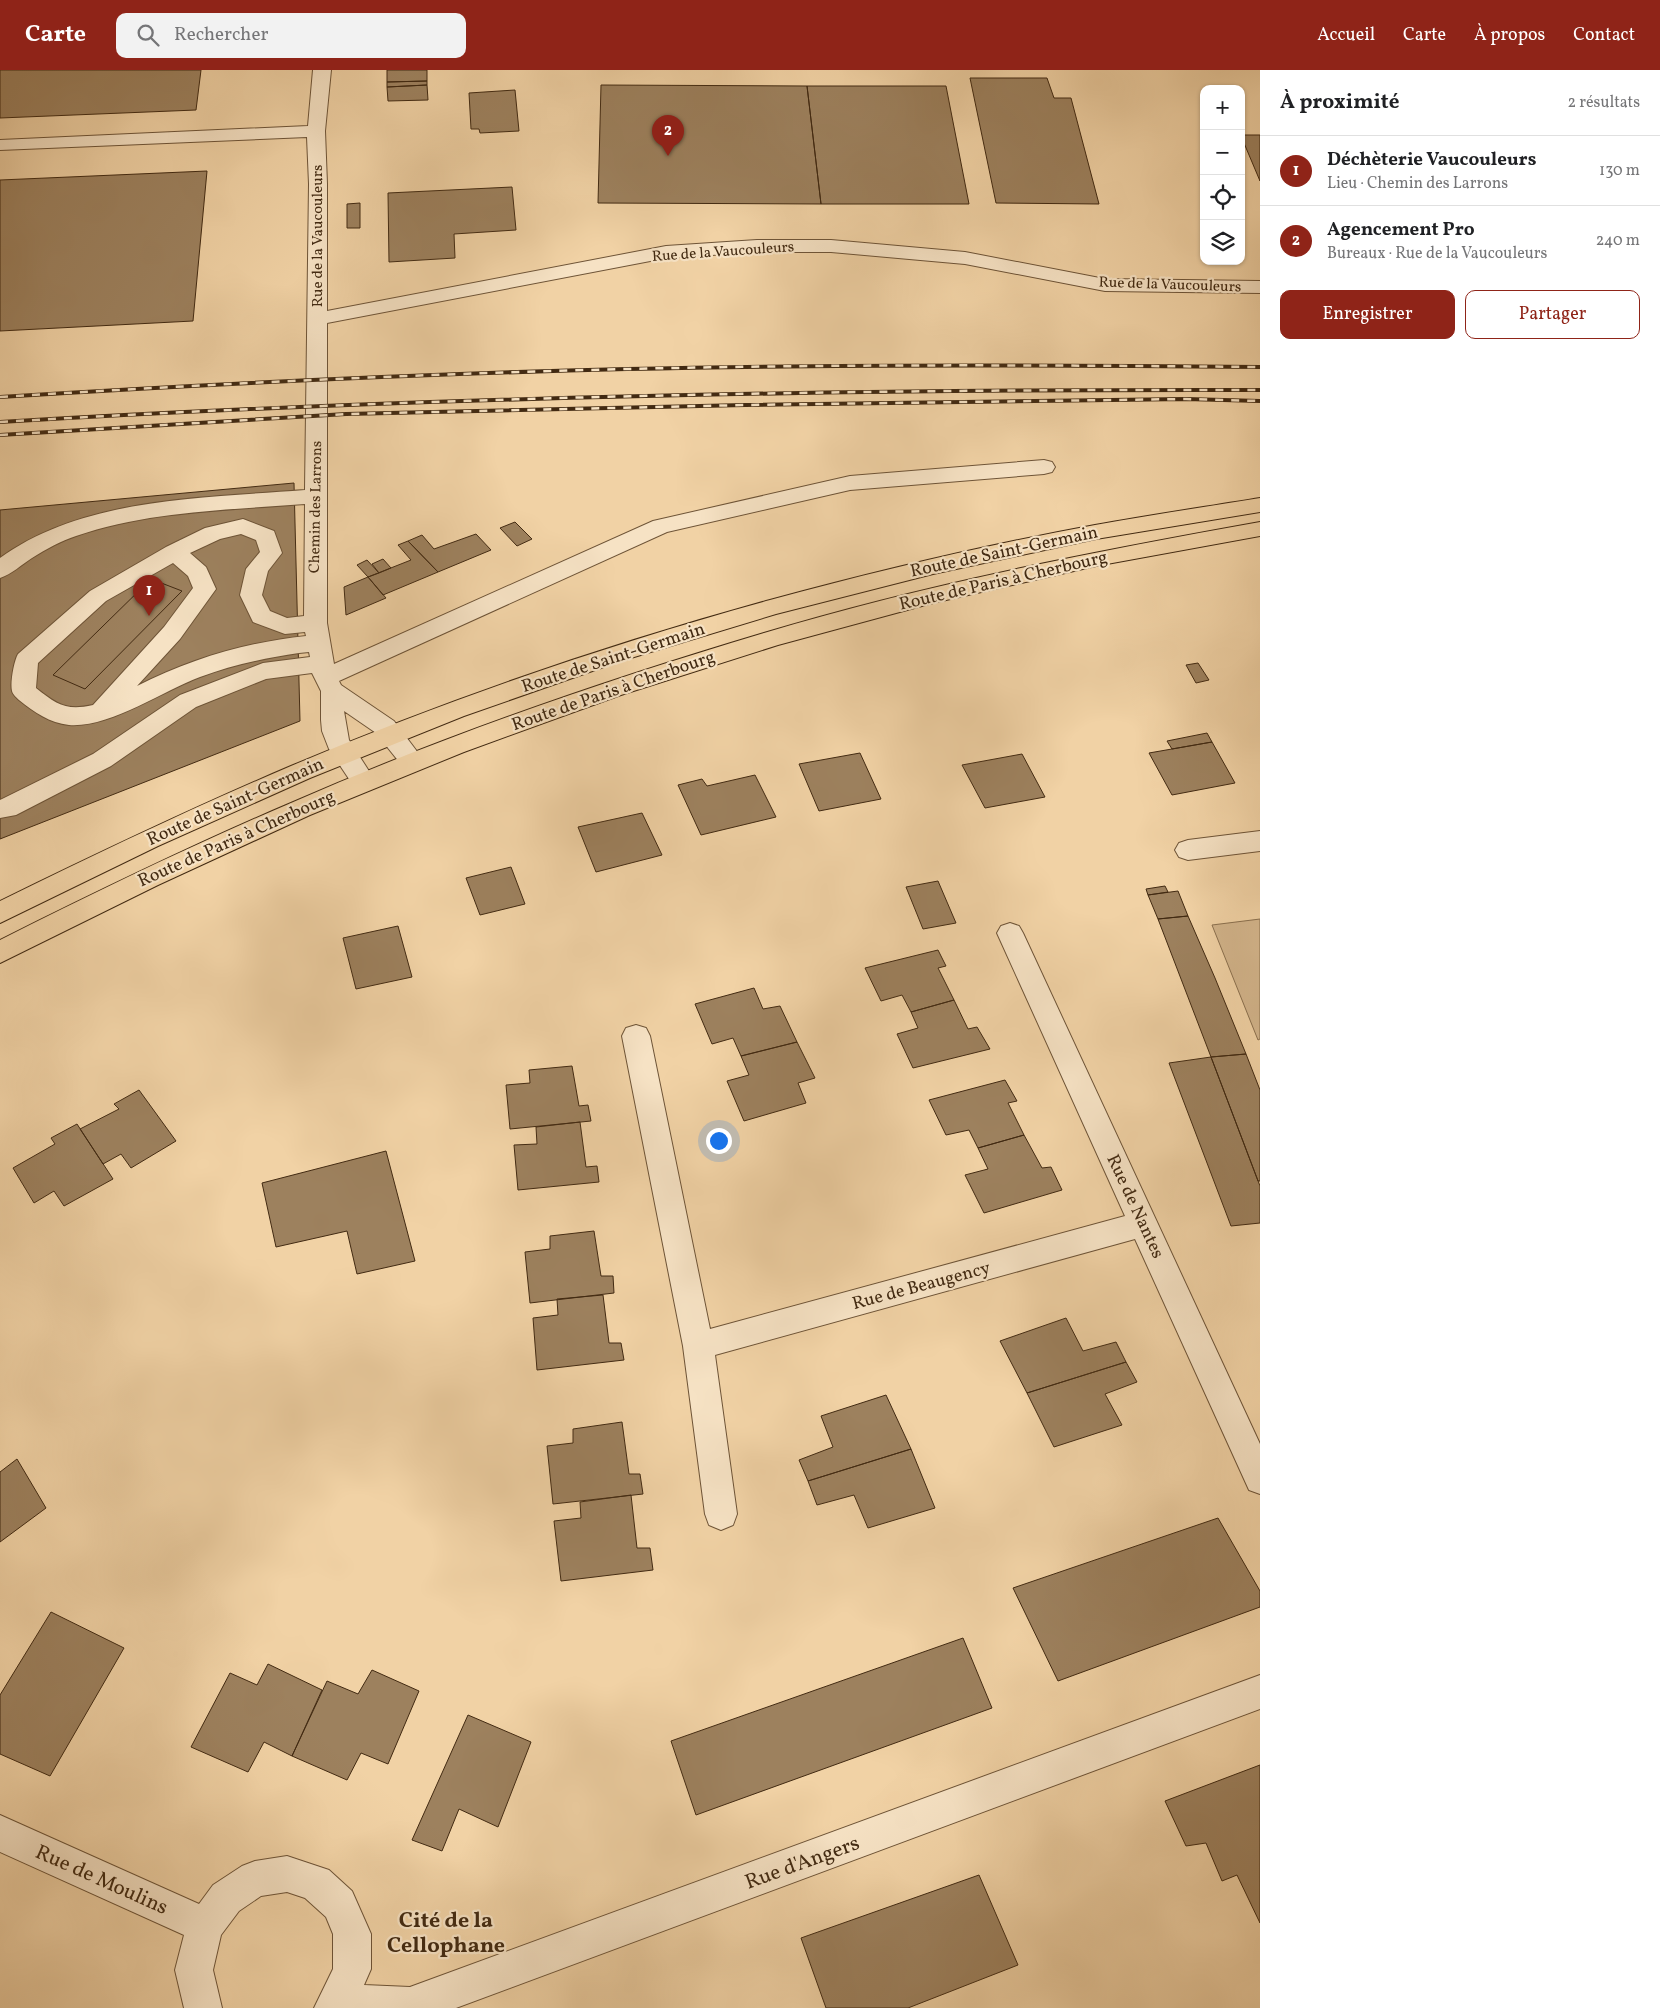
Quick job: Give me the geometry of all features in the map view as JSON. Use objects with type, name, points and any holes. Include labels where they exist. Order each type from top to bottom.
[{"type":"main road","name":"Route de Saint-Germain","points":[[0,913],[65,879],[207,812],[344,754],[478,702],[566,672],[756,611],[820,593],[1101,530],[1260,505]]},
{"type":"main road","name":"Route de Paris à Cherbourg","points":[[0,952],[99,901],[364,782],[485,734],[739,647],[970,586],[1112,555],[1260,529]]},
{"type":"street","name":"Rue de la Vaucouleurs","points":[[322,70],[316,131],[318,319],[666,252],[756,246],[831,246],[956,257],[1105,284],[1154,287],[1260,287]]},
{"type":"street","points":[[0,145],[316,131]]},
{"type":"street","name":"Chemin des Larrons","points":[[318,319],[315,496],[323,660],[333,730],[337,742],[364,782]]},
{"type":"street","points":[[0,809],[7,808],[102,760],[188,701],[262,671],[323,660],[661,526],[850,483],[1044,467]]},
{"type":"street","points":[[0,570],[22,553],[75,528],[149,511],[315,496]]},
{"type":"street","points":[[323,660],[284,645],[244,653],[174,678],[122,705],[77,716],[48,711],[24,691],[26,660],[98,596],[174,552],[213,533],[243,526],[266,536],[271,553],[256,569],[250,595],[261,616],[285,626],[323,660],[376,720],[393,735],[414,762]]},
{"type":"street","points":[[101,710],[172,633],[205,590],[198,572],[174,552]]},
{"type":"street","points":[[1188,850],[1260,841]]},
{"type":"street","name":"Rue de Nantes","points":[[1010,932],[1259,1477]]},
{"type":"street","points":[[636,1036],[698,1346],[721,1514]]},
{"type":"street","name":"Rue de Beaugency","points":[[698,1346],[1144,1224]]},
{"type":"street","name":"Rue d'Angers","points":[[336,2006],[410,2006],[1260,1692]]},
{"type":"street","name":"Rue de Moulins","points":[[0,1833],[205,1926]]},
{"type":"street","points":[[203,2008],[194,1970],[205,1926],[226,1898],[255,1879],[287,1874],[316,1883],[339,1904],[352,1934],[352,1970],[336,2006]]},
{"type":"shaded area","points":[[1260,919],[1260,1039],[1258,1040],[1212,925]]},
{"type":"building","points":[[0,70],[201,70],[196,110],[0,118]]},
{"type":"building","points":[[387,70],[427,70],[427,81],[387,82]]},
{"type":"building","points":[[970,78],[1047,78],[1054,98],[1071,98],[1099,204],[996,203]]},
{"type":"building","points":[[427,81],[427,85],[387,87],[387,82]]},
{"type":"building","points":[[427,85],[428,100],[388,101],[387,87]]},
{"type":"building","points":[[601,85],[807,86],[821,204],[598,203]]},
{"type":"building","points":[[807,86],[946,86],[969,204],[821,204]]},
{"type":"building","points":[[515,90],[519,131],[480,133],[479,129],[471,129],[469,93]]},
{"type":"building","points":[[1245,135],[1260,135],[1260,181],[1245,145]]},
{"type":"building","points":[[207,171],[193,321],[0,331],[0,180]]},
{"type":"building","points":[[512,187],[516,230],[454,234],[455,258],[389,262],[388,193]]},
{"type":"building","points":[[360,203],[360,228],[347,228],[347,204]]},
{"type":"building","points":[[294,483],[300,721],[0,839],[0,510]]},
{"type":"building","points":[[515,522],[532,539],[517,546],[500,528]]},
{"type":"building","points":[[476,534],[491,550],[438,572],[408,541],[422,535],[434,549]]},
{"type":"building","points":[[408,541],[438,572],[383,595],[368,577],[411,560],[398,545]]},
{"type":"building","points":[[383,559],[391,568],[379,573],[372,564]]},
{"type":"building","points":[[367,560],[379,573],[368,577],[357,565]]},
{"type":"building","points":[[368,577],[386,598],[346,615],[344,587]]},
{"type":"building","points":[[151,579],[182,591],[85,689],[53,675]]},
{"type":"building","points":[[1198,663],[1209,680],[1196,683],[1186,665]]},
{"type":"building","points":[[1207,733],[1212,742],[1172,749],[1167,741]]},
{"type":"building","points":[[1212,742],[1235,783],[1172,795],[1149,753]]},
{"type":"building","points":[[860,753],[881,799],[819,811],[799,764]]},
{"type":"building","points":[[1022,754],[1045,797],[985,808],[962,765]]},
{"type":"building","points":[[755,775],[776,817],[701,835],[678,785],[702,779],[707,786]]},
{"type":"building","points":[[642,813],[662,855],[596,872],[578,827]]},
{"type":"building","points":[[511,867],[525,904],[480,915],[466,878]]},
{"type":"building","points":[[938,881],[956,923],[923,929],[906,887]]},
{"type":"building","points":[[1165,886],[1168,892],[1148,895],[1146,889]]},
{"type":"building","points":[[1178,891],[1188,916],[1158,919],[1148,895]]},
{"type":"building","points":[[1188,916],[1246,1054],[1211,1057],[1158,919]]},
{"type":"building","points":[[398,926],[412,977],[356,989],[343,938]]},
{"type":"building","points":[[938,950],[946,966],[938,968],[954,1000],[911,1012],[902,995],[881,1001],[865,968]]},
{"type":"building","points":[[754,988],[763,1009],[780,1006],[797,1042],[741,1056],[733,1038],[712,1044],[695,1004]]},
{"type":"building","points":[[954,1000],[968,1029],[977,1027],[990,1049],[913,1068],[897,1034],[918,1028],[911,1012]]},
{"type":"building","points":[[797,1042],[815,1078],[798,1083],[806,1103],[744,1121],[727,1081],[749,1075],[741,1056]]},
{"type":"building","points":[[1246,1054],[1260,1090],[1260,1181],[1258,1181],[1211,1057]]},
{"type":"building","points":[[1211,1057],[1260,1186],[1260,1223],[1231,1226],[1169,1063]]},
{"type":"building","points":[[572,1066],[579,1106],[588,1105],[591,1121],[510,1129],[506,1085],[530,1083],[529,1070]]},
{"type":"building","points":[[1005,1080],[1017,1101],[1008,1103],[1024,1135],[978,1148],[969,1130],[946,1135],[929,1100]]},
{"type":"building","points":[[139,1090],[176,1141],[131,1168],[121,1154],[103,1164],[80,1129],[119,1109],[114,1104]]},
{"type":"building","points":[[580,1122],[586,1167],[597,1166],[599,1182],[518,1190],[514,1145],[537,1144],[536,1127]]},
{"type":"building","points":[[77,1124],[113,1179],[64,1206],[54,1191],[34,1203],[13,1168],[55,1144],[51,1138]]},
{"type":"building","points":[[1024,1135],[1042,1168],[1051,1167],[1062,1190],[984,1213],[965,1175],[988,1169],[978,1148]]},
{"type":"building","points":[[386,1151],[415,1261],[357,1274],[347,1231],[276,1247],[262,1183]]},
{"type":"building","points":[[594,1231],[601,1276],[613,1276],[614,1293],[530,1303],[525,1252],[550,1249],[550,1236]]},
{"type":"building","points":[[603,1295],[609,1343],[621,1343],[624,1360],[537,1370],[533,1318],[558,1315],[557,1299]]},
{"type":"building","points":[[1066,1318],[1083,1351],[1116,1342],[1126,1362],[1027,1393],[1000,1341]]},
{"type":"building","points":[[1126,1362],[1137,1382],[1105,1394],[1122,1425],[1054,1447],[1027,1393]]},
{"type":"building","points":[[886,1395],[911,1449],[808,1481],[799,1460],[833,1447],[821,1416]]},
{"type":"building","points":[[622,1422],[629,1474],[640,1474],[643,1494],[553,1504],[547,1446],[573,1443],[573,1429]]},
{"type":"building","points":[[911,1449],[935,1508],[868,1528],[854,1495],[817,1505],[808,1481]]},
{"type":"building","points":[[17,1459],[46,1508],[0,1542],[0,1472]]},
{"type":"building","points":[[631,1495],[637,1548],[650,1548],[653,1570],[561,1581],[554,1521],[581,1518],[580,1502]]},
{"type":"building","points":[[1218,1518],[1260,1591],[1260,1607],[1058,1681],[1013,1588]]},
{"type":"building","points":[[51,1612],[124,1648],[50,1776],[0,1754],[0,1695]]},
{"type":"building","points":[[963,1638],[992,1708],[696,1815],[671,1741]]},
{"type":"building","points":[[268,1664],[322,1690],[292,1756],[264,1742],[248,1772],[191,1747],[230,1673],[257,1685]]},
{"type":"building","points":[[372,1670],[419,1691],[388,1764],[361,1753],[347,1780],[292,1756],[327,1681],[358,1694]]},
{"type":"building","points":[[468,1715],[531,1742],[498,1827],[459,1809],[442,1851],[412,1840]]},
{"type":"building","points":[[1260,1765],[1260,1923],[1237,1875],[1222,1881],[1206,1843],[1186,1846],[1165,1801]]},
{"type":"building","points":[[979,1875],[1018,1965],[908,2008],[826,2008],[801,1938]]},
{"type":"railway","points":[[0,397],[313,380],[627,369],[944,365],[1260,367]]},
{"type":"railway","points":[[0,422],[315,406],[630,396],[945,391],[1260,390]]},
{"type":"railway","points":[[0,435],[346,414],[745,405],[1186,399],[1260,401]]},
{"type":"place","name":"Agencement Pro","points":[[668,156]]},
{"type":"place","name":"Déchèterie Vaucouleurs","points":[[149,616]]},
{"type":"district","name":"Cité de la Cellophane","points":[[446,1932]]}]
